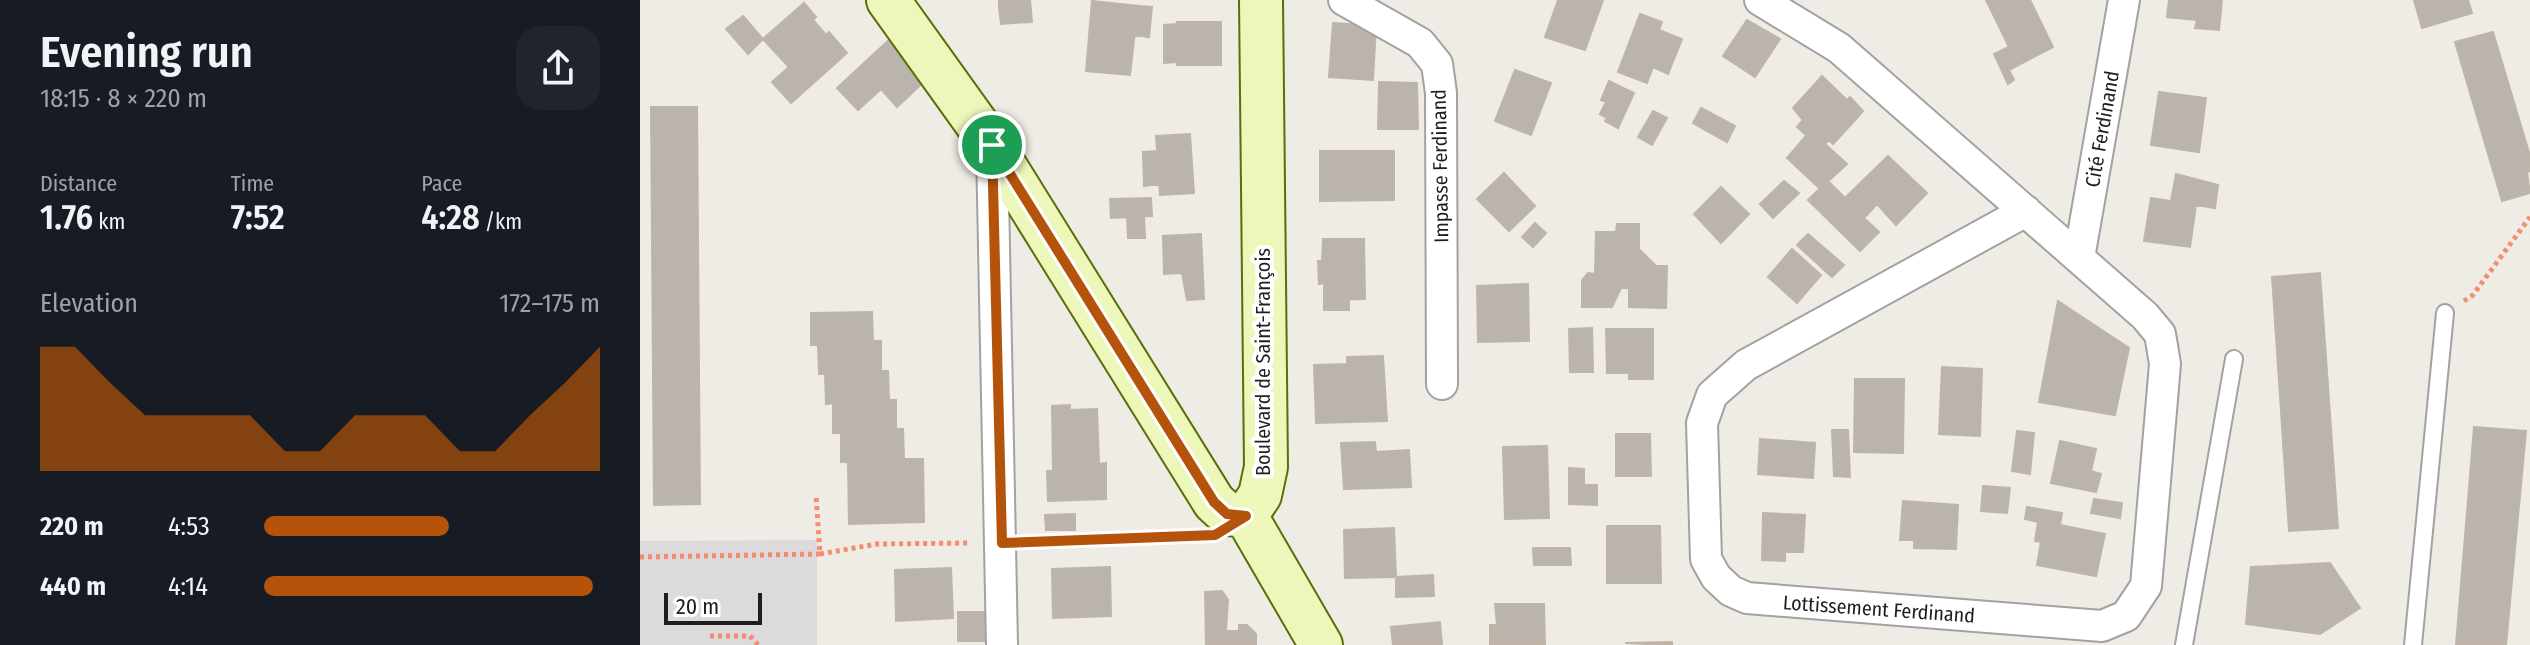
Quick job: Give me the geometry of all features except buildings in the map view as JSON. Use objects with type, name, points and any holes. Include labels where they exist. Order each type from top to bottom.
[{"type":"main road","points":[[888,0],[992,145],[1214,502],[1227,514],[1246,516],[1321,645]]},
{"type":"main road","name":"Boulevard de Saint-François","points":[[1246,516],[1260,495],[1266,467],[1261,0]]},
{"type":"street","name":"Impasse Ferdinand","points":[[1344,0],[1420,43],[1437,64],[1441,93],[1442,384]]},
{"type":"street","name":"Lottissement Ferdinand","points":[[1760,0],[1839,48],[2026,211],[2145,316],[2160,334],[2165,364],[2146,586],[2126,616],[2102,626],[1747,598],[1731,591],[1716,577],[1706,559],[1703,537],[1702,423],[1712,395],[1746,365],[2026,211]]},
{"type":"street","name":"Cité Ferdinand","points":[[2079,258],[2124,0]]},
{"type":"street","points":[[992,145],[1002,645]]},
{"type":"lane","points":[[2413,645],[2445,313]]},
{"type":"lane","points":[[2184,645],[2234,359]]},
{"type":"path","points":[[2445,313],[2473,295],[2530,217]]},
{"type":"path","points":[[816,495],[820,554]]},
{"type":"path","points":[[640,557],[820,554],[877,544],[1215,535],[1246,516]]},
{"type":"path","points":[[710,636],[750,636],[758,645]]},
{"type":"shaded area","points":[[817,540],[817,645],[640,645],[640,541]]},
{"type":"route","points":[[992,145],[1214,502],[1227,514],[1246,516],[1215,535],[1002,543],[992,145]]}]
